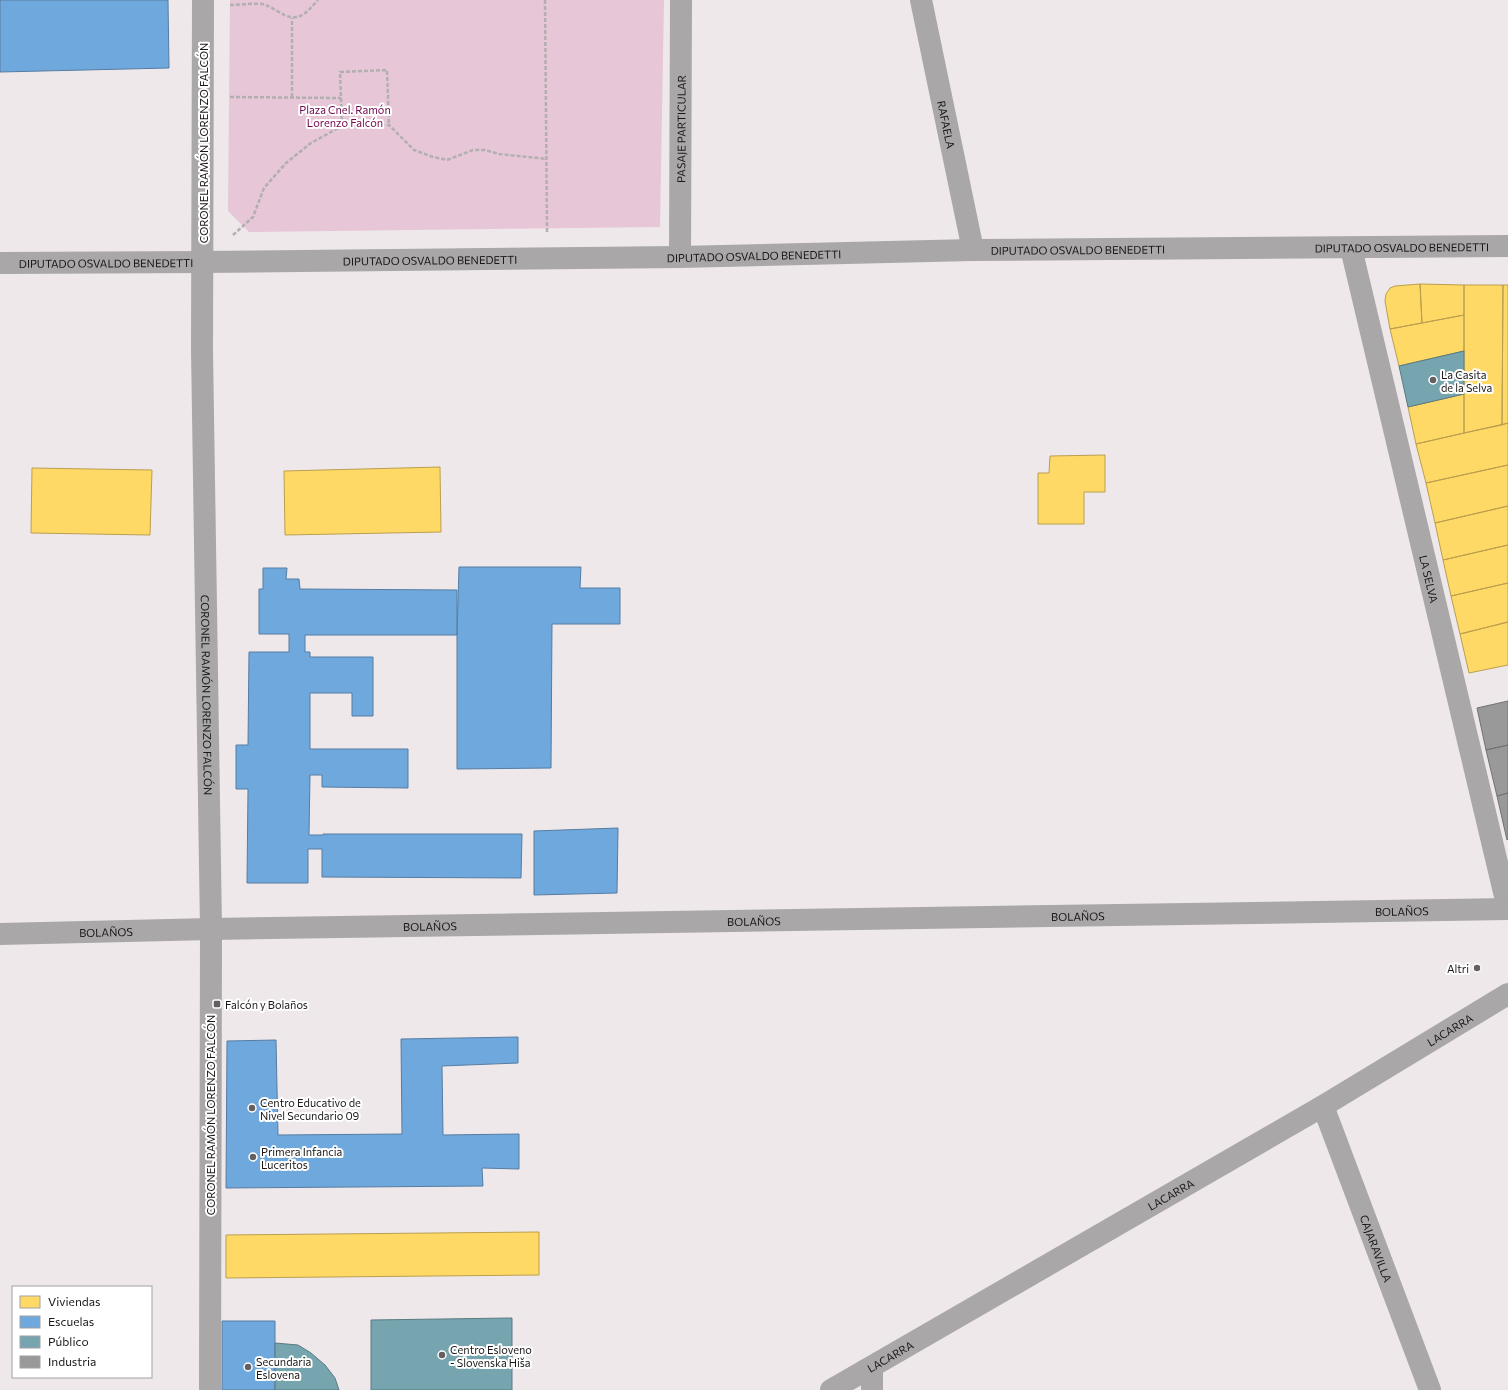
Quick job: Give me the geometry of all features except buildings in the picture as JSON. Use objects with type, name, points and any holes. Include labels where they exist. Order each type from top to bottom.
[{"type":"street","name":"PASAJE PARTICULAR","points":[[680,258],[681,0]]},
{"type":"street","name":"RAFAELA","points":[[921,0],[972,250]]},
{"type":"street","name":"CORONEL RAMÓN LORENZO FALCÓN","points":[[203,3],[202,350],[211,929],[210,1390]]},
{"type":"street","name":"DIPUTADO OSVALDO BENEDETTI","points":[[0,263],[680,258],[972,250],[1508,246]]},
{"type":"street","name":"LA SELVA","points":[[1351,248],[1508,909]]},
{"type":"street","name":"BOLAÑOS","points":[[0,934],[211,929],[1508,909]]},
{"type":"street","name":"LACARRA","points":[[831,1390],[1323,1106],[1508,994]]},
{"type":"street","name":"CAJARAVILLA","points":[[1323,1106],[1430,1390]]},
{"type":"street","points":[[872,1367],[872,1390]]},
{"type":"path","points":[[203,3],[262,4],[292,18],[297,18],[306,13],[318,0]]},
{"type":"path","points":[[545,0],[548,259]]},
{"type":"path","points":[[292,18],[292,97]]},
{"type":"path","points":[[342,126],[340,72],[387,70],[389,125]]},
{"type":"path","points":[[203,96],[341,98]]},
{"type":"path","points":[[203,262],[253,217],[264,188],[286,163],[311,143],[342,126],[354,123],[389,125],[414,150],[447,160],[474,150],[485,150],[499,154],[547,159]]},
{"type":"green space","name":"Plaza Cnel. Ramón Lorenzo Falcón","points":[[230,0],[664,0],[660,227],[249,232],[228,211]]},
{"type":"place","name":"La Casita de la Selva","points":[[1433,380]]},
{"type":"place","name":"Altri","points":[[1477,968]]},
{"type":"place","name":"Falcón y Bolaños","points":[[217,1004]]},
{"type":"place","name":"Centro Educativo de Nivel Secundario 09","points":[[252,1108]]},
{"type":"place","name":"Primera Infancia Luceritos","points":[[253,1157]]},
{"type":"place","name":"Centro Esloveno - Slovenska Hiša","points":[[442,1355]]},
{"type":"place","name":"Secundaria Eslovena","points":[[248,1367]]}]
